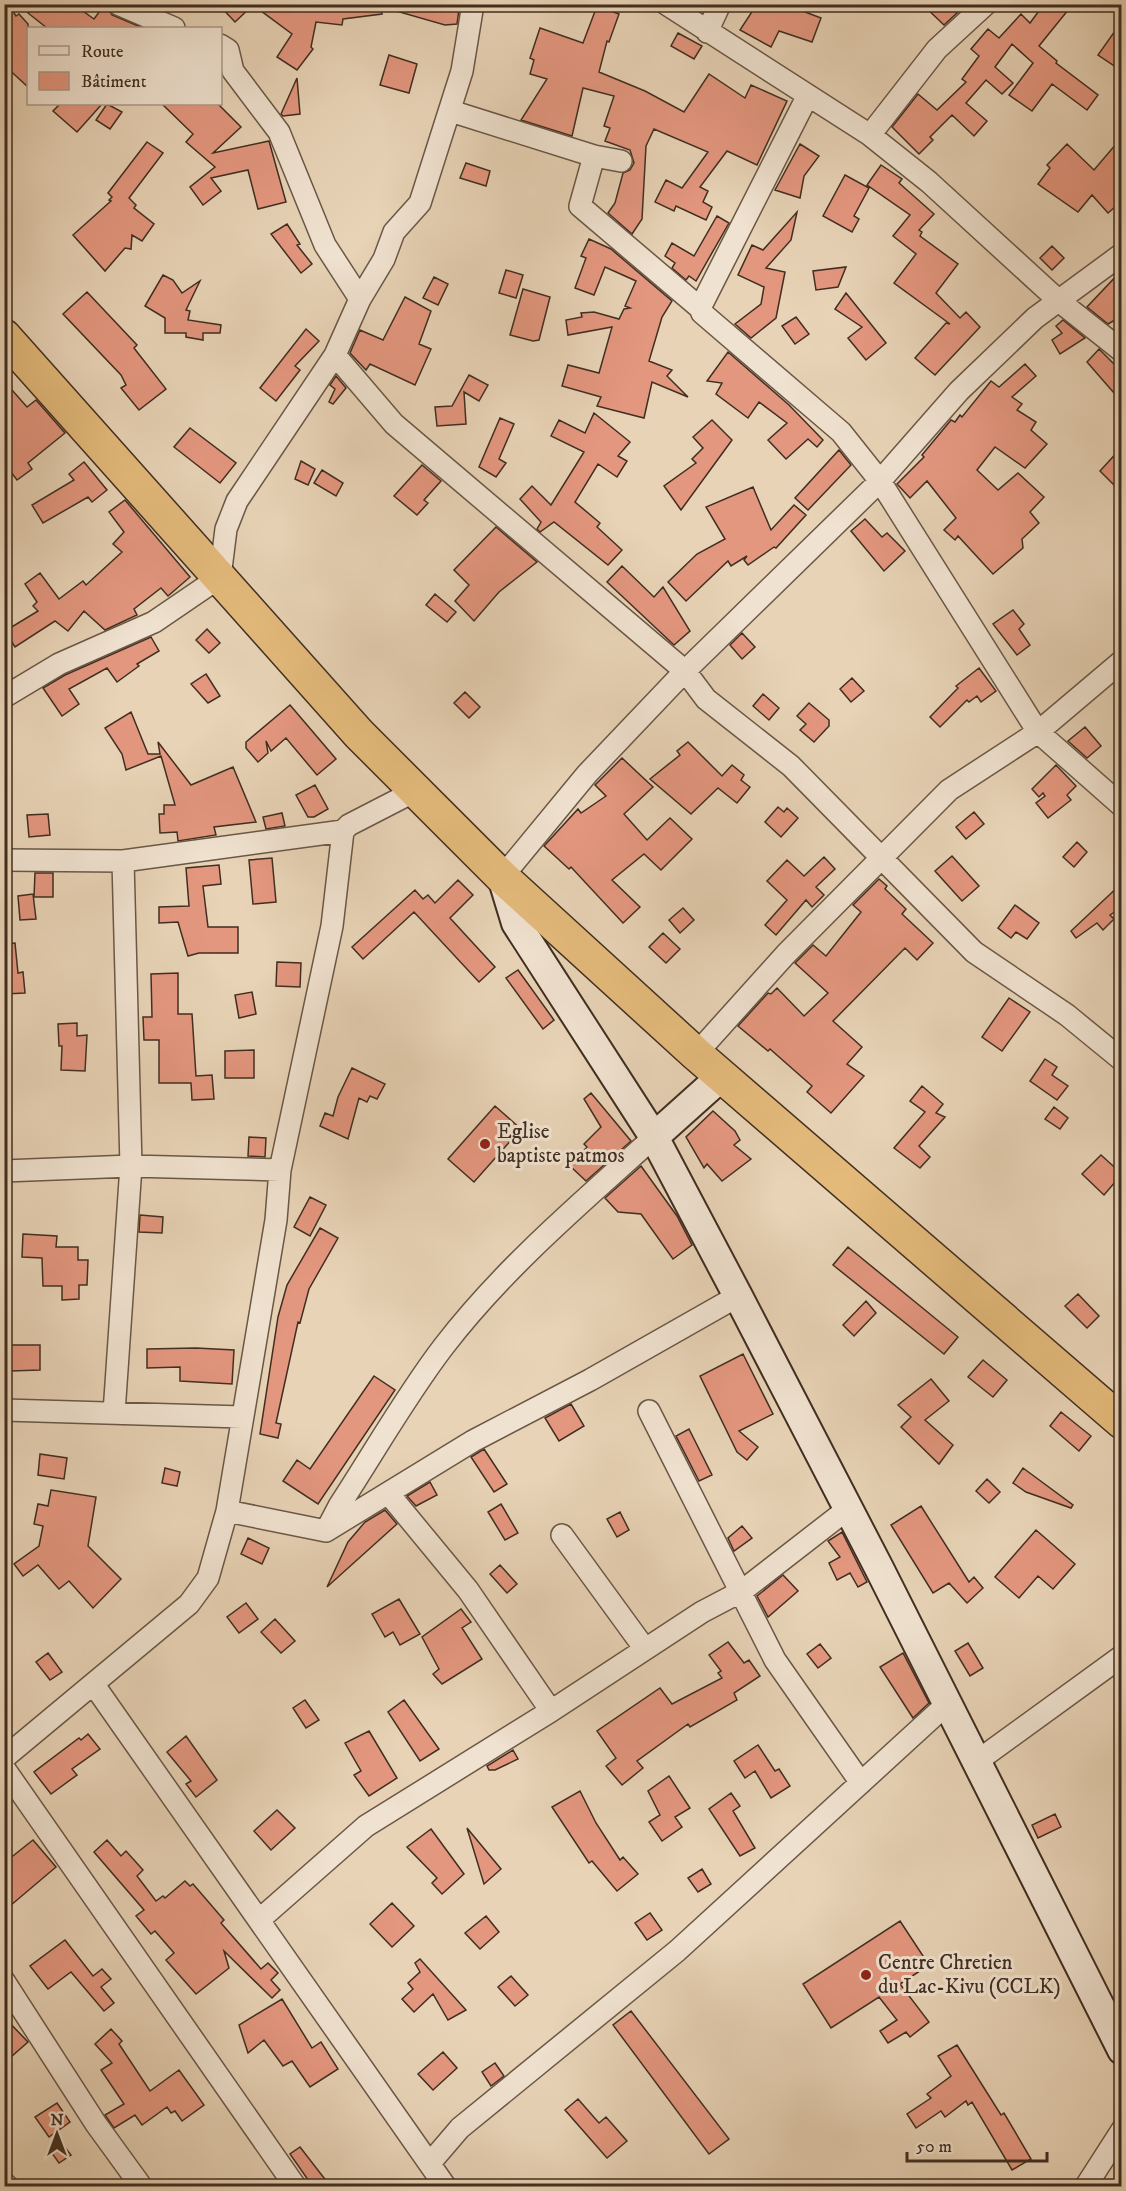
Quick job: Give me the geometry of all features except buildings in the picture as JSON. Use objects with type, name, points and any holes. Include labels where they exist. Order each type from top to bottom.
[{"type":"highway","points":[[4,336],[359,734],[502,877],[722,1076],[1122,1422]]},
{"type":"street","points":[[118,4],[172,27]]},
{"type":"street","points":[[4,697],[65,661],[154,622],[220,577],[226,529],[237,501],[335,355],[360,299],[384,259],[394,232],[420,203],[462,71],[473,4]]},
{"type":"street","points":[[666,4],[707,32],[750,57],[807,97],[870,135],[929,182],[1059,301],[1122,351]]},
{"type":"street","points":[[707,32],[720,4]]},
{"type":"street","points":[[870,135],[937,50],[986,4]]},
{"type":"street","points":[[222,46],[228,50],[233,71],[279,132],[325,245],[360,299]]},
{"type":"street","points":[[700,308],[807,97]]},
{"type":"street","points":[[448,115],[457,113],[594,156],[621,161]]},
{"type":"street","points":[[594,156],[580,206],[700,308],[705,317],[841,432],[880,481],[1038,732],[1122,806]]},
{"type":"street","points":[[1122,254],[1010,340],[959,391],[880,481],[685,671],[587,774],[502,877],[516,923],[654,1137],[849,1508],[1122,2050]]},
{"type":"street","points":[[335,355],[394,424],[685,671],[706,699],[791,766],[880,859],[975,952],[1067,1015],[1122,1060]]},
{"type":"street","points":[[696,1053],[786,954],[950,790],[1038,732],[1122,661]]},
{"type":"street","points":[[4,860],[123,861],[343,831],[349,825],[417,790]]},
{"type":"street","points":[[4,1758],[189,1604],[207,1578],[227,1511],[276,1220],[280,1170],[332,926],[343,831]]},
{"type":"street","points":[[114,1413],[131,1166],[123,861]]},
{"type":"street","points":[[326,1531],[339,1506],[444,1346],[511,1271],[722,1076]]},
{"type":"street","points":[[4,1171],[131,1166],[280,1170]]},
{"type":"street","points":[[227,1511],[326,1531],[473,1441],[590,1380],[738,1296]]},
{"type":"street","points":[[4,1410],[242,1417]]},
{"type":"street","points":[[650,1411],[725,1566],[742,1591],[775,1660],[861,1783]]},
{"type":"street","points":[[388,1493],[468,1590],[551,1711]]},
{"type":"street","points":[[259,1920],[366,1826],[551,1711],[702,1612],[742,1591],[849,1508]]},
{"type":"street","points":[[562,1535],[645,1649]]},
{"type":"street","points":[[976,1762],[1122,1656]]},
{"type":"street","points":[[94,1685],[445,2187]]},
{"type":"street","points":[[430,2163],[460,2128],[677,1951],[947,1704]]},
{"type":"street","points":[[4,1768],[295,2187]]},
{"type":"street","points":[[4,1981],[96,2124],[141,2187]]},
{"type":"street","points":[[1086,2187],[1122,2130]]},
{"type":"place","name":"Eglise baptiste patmos","points":[[485,1144]]},
{"type":"place","name":"Centre Chretien du Lac-Kivu (CCLK)","points":[[866,1975]]}]
